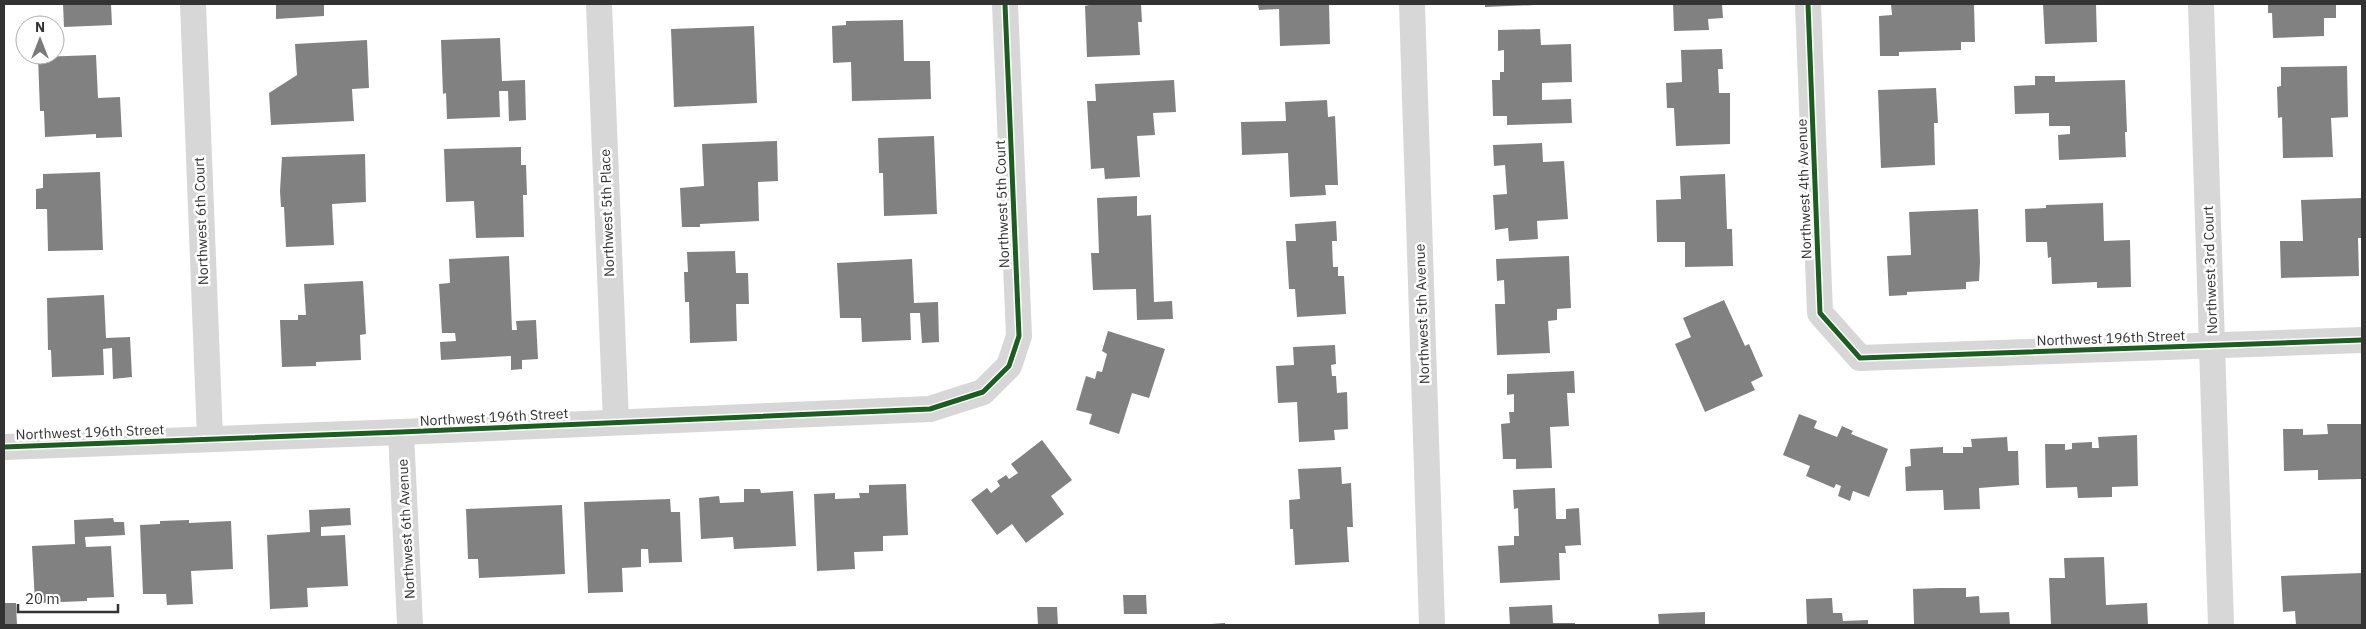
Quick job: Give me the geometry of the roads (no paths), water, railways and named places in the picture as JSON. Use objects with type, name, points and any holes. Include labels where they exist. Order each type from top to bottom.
[{"type":"street","name":"Northwest 6th Court","points":[[193,4],[210,438]]},
{"type":"street","name":"Northwest 5th Place","points":[[599,4],[616,422]]},
{"type":"street","name":"Northwest 5th Court","points":[[983,392],[1009,366],[1020,336],[1005,4]]},
{"type":"street","name":"Northwest 5th Avenue","points":[[1412,4],[1432,625]]},
{"type":"street","name":"Northwest 4th Avenue","points":[[1808,4],[1820,313],[1860,358]]},
{"type":"street","name":"Northwest 3rd Court","points":[[2201,4],[2221,625]]},
{"type":"street","name":"Northwest 196th Street","points":[[1860,358],[2362,340]]},
{"type":"street","name":"Northwest 196th Street","points":[[4,446],[401,432],[930,409],[983,392]]},
{"type":"street","name":"Northwest 6th Avenue","points":[[401,432],[410,625]]}]
